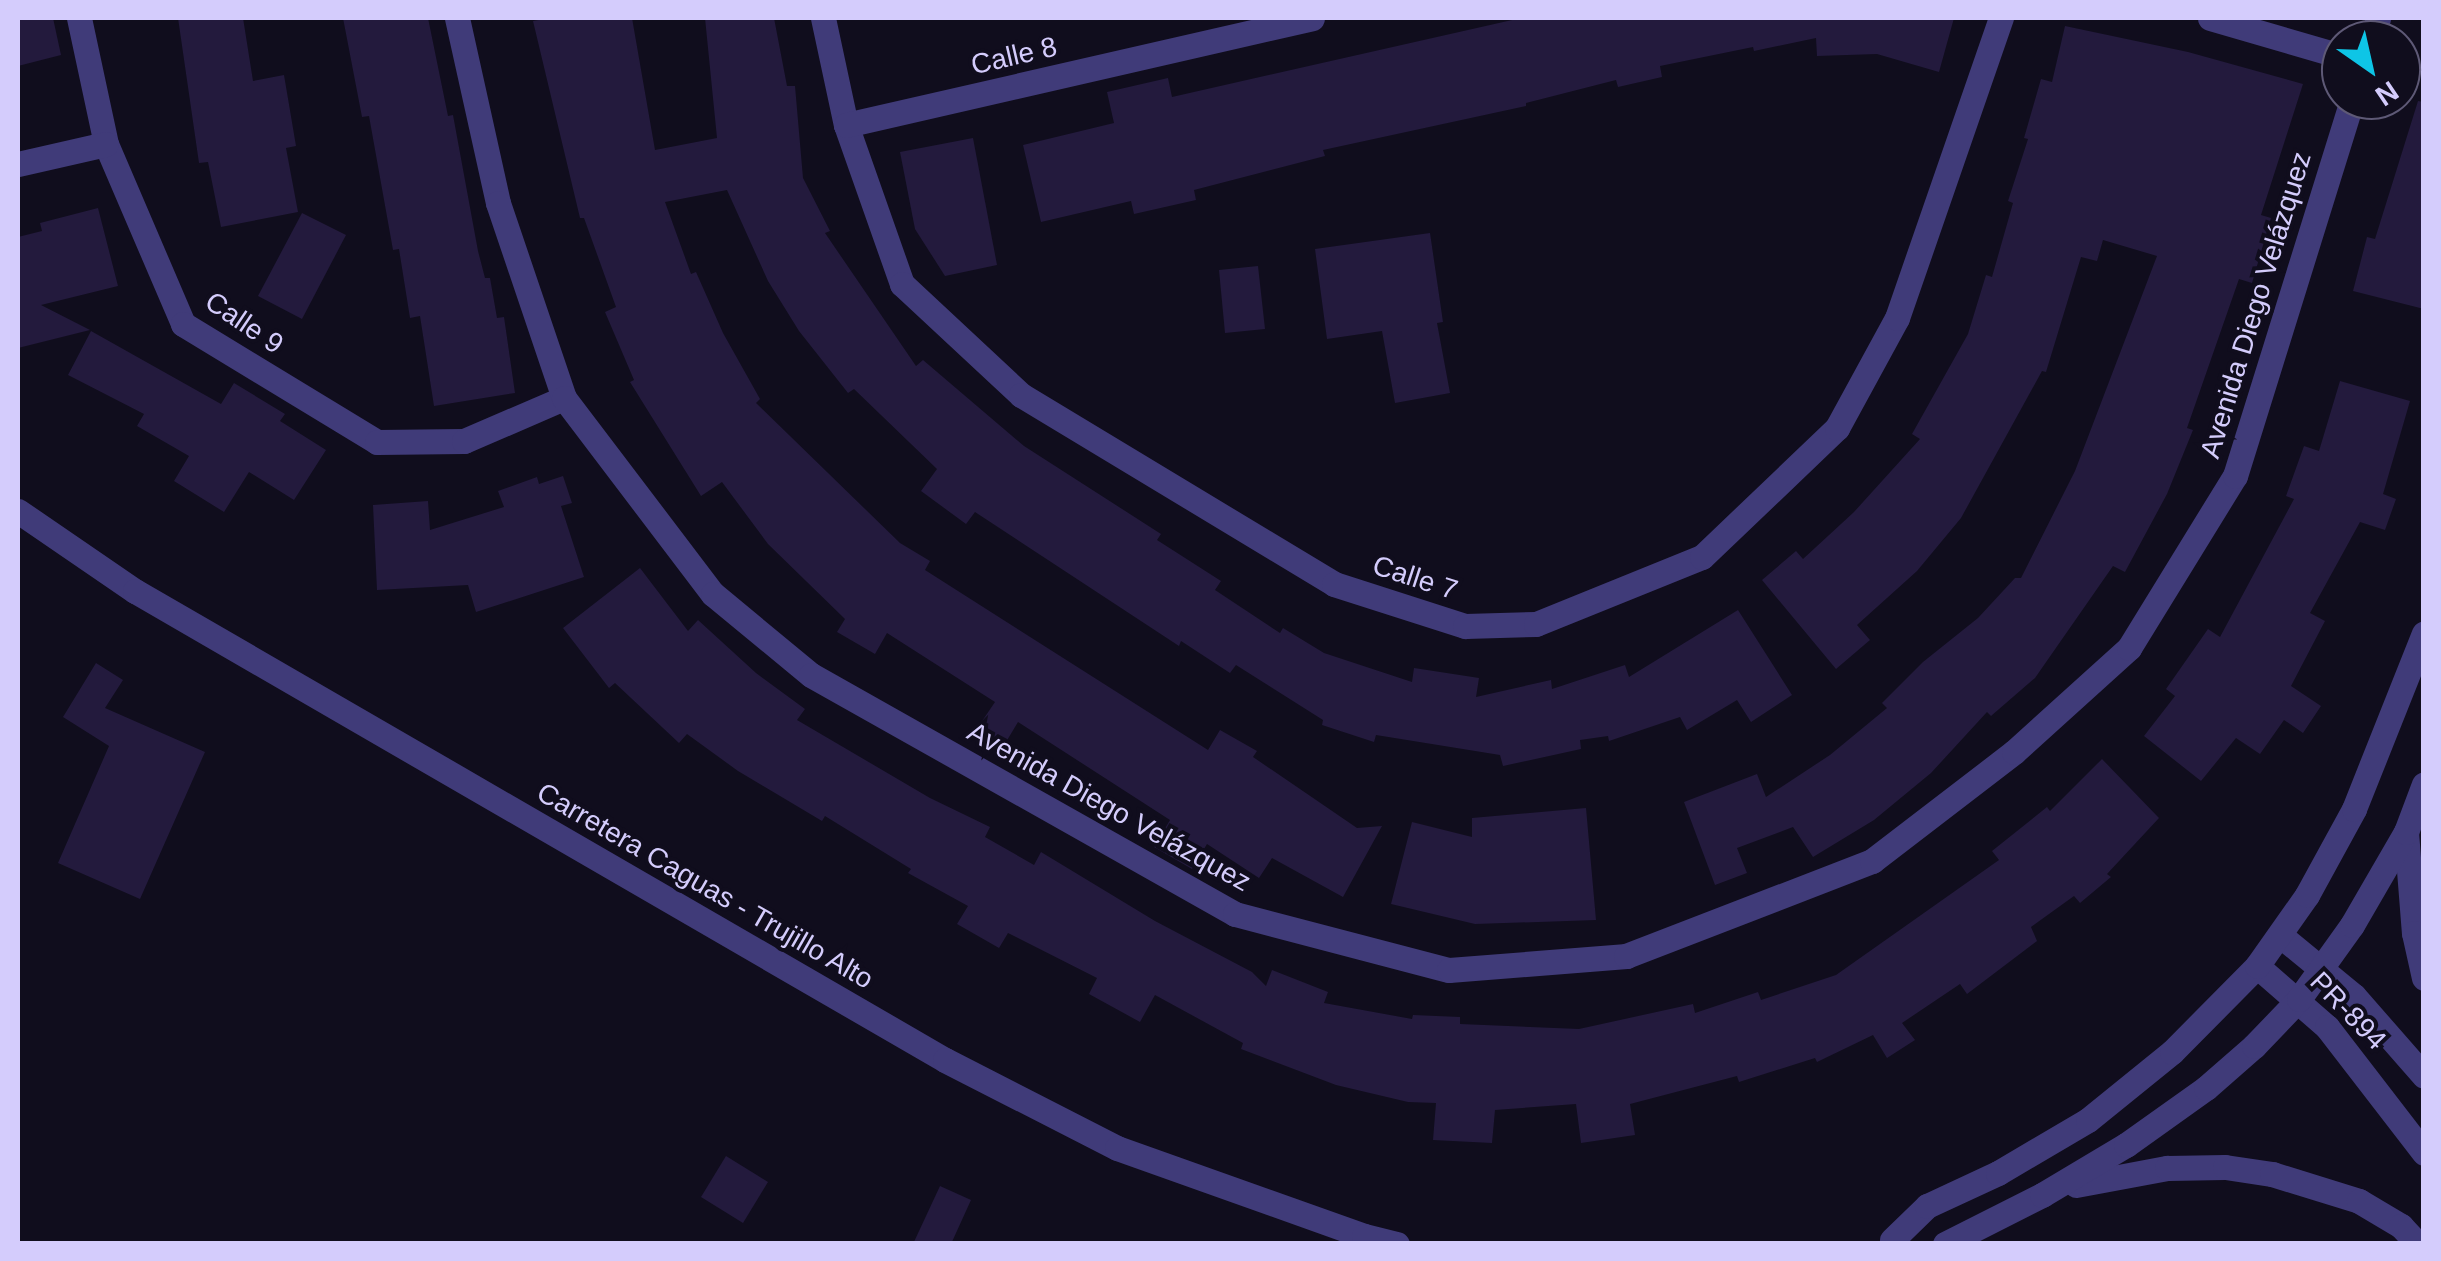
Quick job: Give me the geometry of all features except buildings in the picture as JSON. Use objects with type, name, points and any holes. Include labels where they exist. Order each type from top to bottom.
[{"type":"street","name":"Calle 9","points":[[80,18],[106,144],[183,324],[376,442],[464,441],[564,398]]},
{"type":"street","name":"Avenida Diego Velázquez","points":[[457,18],[498,203],[564,398],[714,594],[811,675],[1235,914],[1449,970],[1626,956],[1872,860],[2014,752],[2129,648],[2235,476],[2346,120]]},
{"type":"street","name":"Calle 7","points":[[823,18],[846,125],[902,284],[1020,395],[1334,584],[1465,626],[1536,624],[1702,557],[1837,428],[1897,318],[2001,18]]},
{"type":"street","name":"Calle 8","points":[[846,125],[1312,18]]},
{"type":"street","points":[[2210,18],[2321,50]]},
{"type":"street","points":[[18,164],[106,144]]},
{"type":"street","name":"Carretera Caguas - Trujillo Alto","points":[[18,511],[135,590],[945,1060],[1117,1148],[1364,1236],[1397,1244]]},
{"type":"street","points":[[1886,1242],[1927,1206],[1998,1172],[2088,1120],[2172,1052],[2257,966],[2280,936],[2354,809],[2424,633]]},
{"type":"street","points":[[1886,1242],[1941,1244],[2042,1196],[2126,1145],[2206,1088],[2298,999],[2322,968],[2406,832],[2424,784]]},
{"type":"street","points":[[2406,832],[2414,933],[2424,978]]},
{"type":"street","name":"PR-894","points":[[2280,936],[2322,968],[2383,1026],[2424,1076]]},
{"type":"street","name":"PR-894","points":[[2257,966],[2298,999],[2361,1066],[2424,1152]]},
{"type":"street","points":[[2042,1196],[2127,1173],[2226,1167],[2315,1184],[2359,1201],[2401,1226],[2418,1244]]}]
